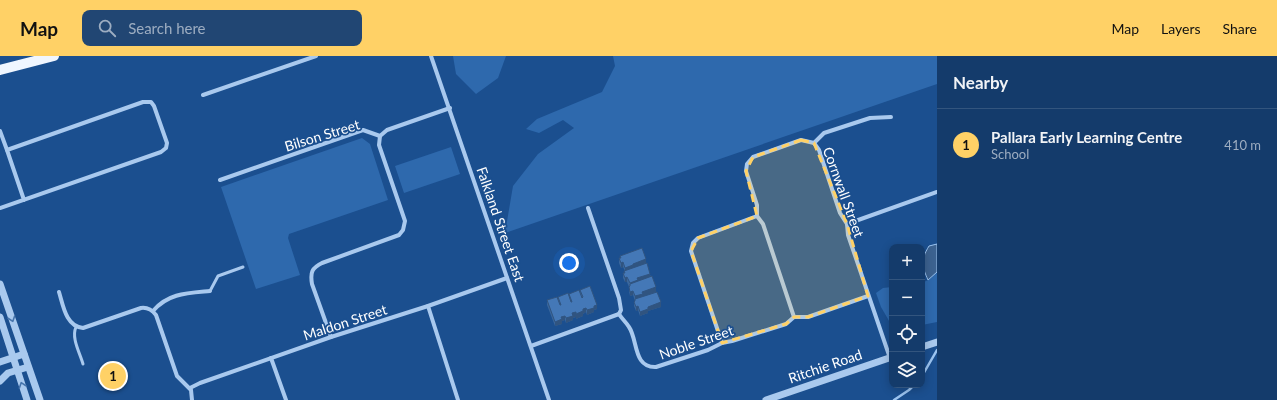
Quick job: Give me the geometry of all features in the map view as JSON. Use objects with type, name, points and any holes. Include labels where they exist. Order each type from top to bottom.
[{"type":"main road","points":[[0,70],[54,56]]},
{"type":"street","points":[[203,95],[316,56]]},
{"type":"street","name":"Falkland Street East","points":[[432,56],[549,400]]},
{"type":"street","points":[[0,208],[161,152],[166,148],[167,143],[154,106],[151,102],[143,102],[7,150]]},
{"type":"street","name":"Bilson Street","points":[[220,180],[363,130],[380,136],[387,130],[450,108]]},
{"type":"street","points":[[814,143],[824,133],[870,118],[892,117]]},
{"type":"street","points":[[0,131],[24,200]]},
{"type":"street","points":[[331,337],[312,284],[312,271],[316,266],[322,263],[399,235],[403,230],[405,221],[379,145],[380,136]]},
{"type":"street","name":"Cornwall Street","points":[[794,317],[763,224],[757,216],[757,205],[746,170],[747,164],[753,157],[802,140],[814,143],[818,150],[840,213],[847,224],[848,235],[868,296],[889,352]]},
{"type":"street","points":[[847,224],[937,192]]},
{"type":"street","points":[[531,346],[619,314],[621,310],[620,298],[588,208]]},
{"type":"street","points":[[722,343],[691,251],[693,243],[698,238],[757,216]]},
{"type":"street","name":"Maldon Street","points":[[190,388],[200,383],[331,337],[428,306],[507,278]]},
{"type":"street","points":[[0,284],[40,400]]},
{"type":"street","points":[[153,311],[163,301],[184,293],[210,291]]},
{"type":"street","points":[[59,292],[68,319],[76,327],[83,328],[141,308],[153,311],[156,315],[177,376],[190,388],[192,400]]},
{"type":"street","name":"Noble Street","points":[[619,314],[629,327],[642,362],[650,368],[708,350],[722,343],[786,324],[794,317],[808,317],[868,296]]},
{"type":"street","points":[[428,306],[458,400]]},
{"type":"street","points":[[0,317],[27,400]]},
{"type":"street","points":[[925,346],[937,342]]},
{"type":"street","points":[[0,362],[24,354]]},
{"type":"street","points":[[271,358],[286,400]]},
{"type":"street","name":"Ritchie Road","points":[[766,400],[889,358]]},
{"type":"street","points":[[0,381],[8,373],[28,367]]},
{"type":"lane","points":[[210,291],[218,276],[243,267]]},
{"type":"lane","points":[[76,327],[74,332],[75,338],[83,364]]},
{"type":"highlighted area","points":[[801,140],[814,143],[847,224],[868,296],[808,317],[794,317],[786,324],[722,343],[691,251],[698,238],[757,216],[746,171],[753,157]]},
{"type":"shaded area","points":[[453,56],[506,56],[498,78],[476,94],[456,74]]},
{"type":"shaded area","points":[[613,56],[937,56],[937,84],[505,233],[513,186],[538,154],[574,128],[563,120],[539,133],[526,129],[537,119],[602,92],[615,66]]},
{"type":"shaded area","points":[[362,138],[370,144],[388,200],[289,234],[288,238],[300,275],[256,289],[221,187]]},
{"type":"shaded area","points":[[451,147],[460,174],[404,193],[395,166]]},
{"type":"shaded area","points":[[937,244],[937,272],[928,280],[925,273],[925,254],[929,246]]},
{"type":"shaded area","points":[[937,272],[937,322],[925,324],[925,282]]},
{"type":"shaded area","points":[[889,287],[889,321],[881,307],[876,293],[883,288]]},
{"type":"building","points":[[642,248],[646,259],[625,268],[623,262],[621,263],[619,258],[621,258],[620,256]]},
{"type":"building","points":[[647,263],[650,274],[637,278],[638,280],[630,283],[627,277],[625,278],[623,273],[625,273],[624,271]]},
{"type":"building","points":[[652,276],[656,287],[642,292],[643,294],[635,296],[633,291],[630,292],[630,284]]},
{"type":"building","points":[[590,286],[597,305],[594,306],[594,308],[587,310],[586,308],[583,309],[583,311],[576,314],[576,312],[572,313],[573,316],[566,318],[565,316],[561,317],[562,319],[555,322],[547,300],[557,297],[561,305],[558,297],[568,293],[572,302],[569,294],[579,290],[582,298],[583,297],[580,290]]},
{"type":"building","points":[[657,292],[661,302],[640,312],[638,306],[636,307],[634,302],[635,299]]},
{"type":"waterway","points":[[925,371],[937,350]]},
{"type":"waterway","points":[[894,400],[911,388]]},
{"type":"place","name":"Pallara Early Learning Centre","points":[[113,376]]}]
